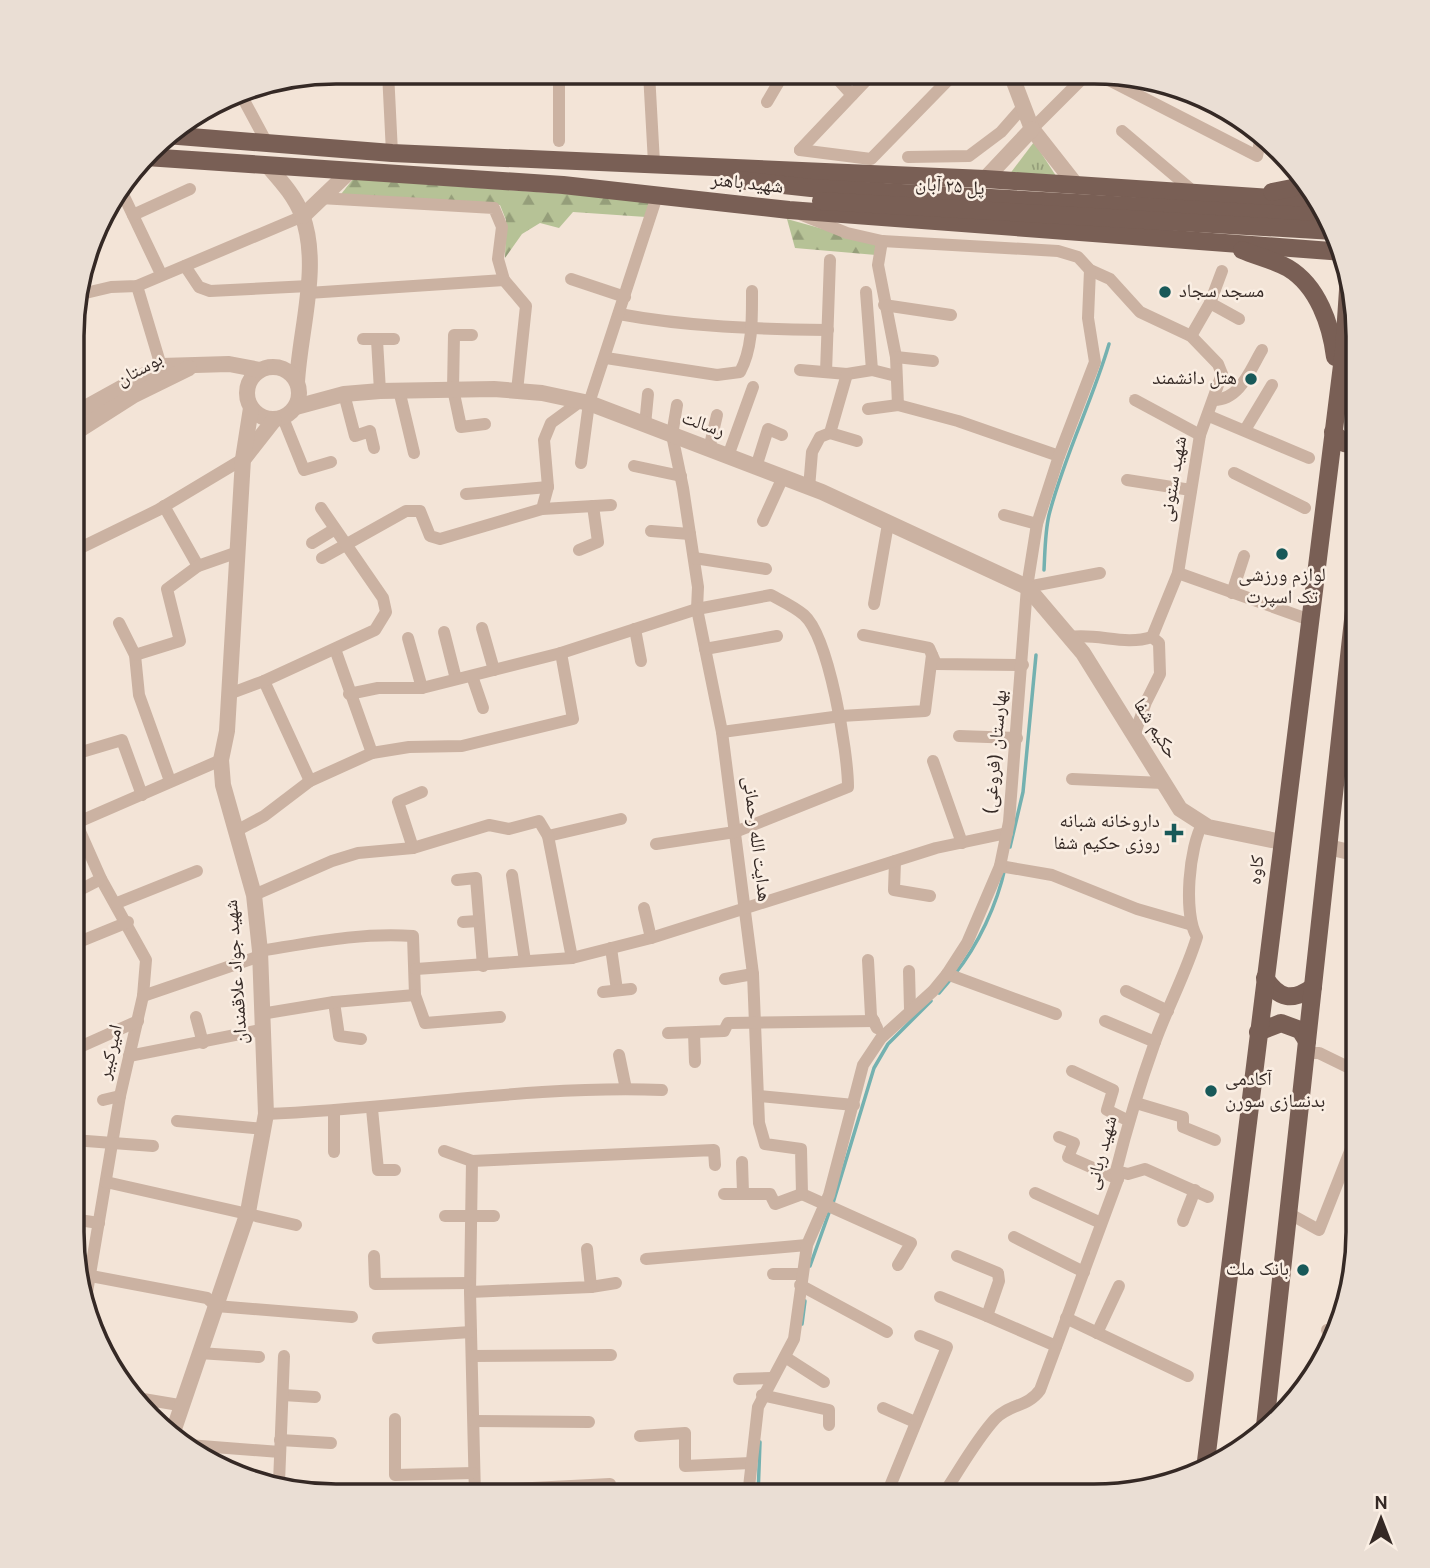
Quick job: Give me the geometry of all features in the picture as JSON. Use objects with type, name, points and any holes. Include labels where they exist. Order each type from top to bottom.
[{"type":"main road","name":"شهید باهنر","points":[[183,136],[392,153],[985,179],[1306,200]]},
{"type":"main road","name":"شهید باهنر","points":[[158,158],[563,185],[789,210],[1331,251]]},
{"type":"main road","name":"پل ۲۵ آبان","points":[[606,164],[811,188],[1315,216]]},
{"type":"main road","name":"پل ۲۵ آبان","points":[[563,185],[653,185],[811,200],[1322,230]]},
{"type":"main road","points":[[1250,196],[1296,186]]},
{"type":"main road","points":[[1165,190],[1183,204],[1188,217],[1183,230],[1171,239]]},
{"type":"main road","points":[[1229,245],[1288,268],[1310,288],[1332,335],[1339,387]]},
{"type":"main road","name":"کاوه","points":[[1206,1457],[1339,387],[1346,362]]},
{"type":"main road","points":[[1334,432],[1346,443]]},
{"type":"main road","points":[[1266,1415],[1312,986],[1346,704]]},
{"type":"main road","points":[[1265,978],[1275,992],[1287,996],[1301,995],[1312,986]]},
{"type":"main road","points":[[1258,1032],[1281,1023],[1300,1030],[1306,1047]]},
{"type":"street","points":[[389,84],[392,153]]},
{"type":"street","points":[[559,84],[559,141]]},
{"type":"street","points":[[650,84],[654,163]]},
{"type":"street","points":[[767,102],[777,84]]},
{"type":"street","points":[[842,84],[852,95]]},
{"type":"street","points":[[862,84],[800,150],[871,159],[945,84]]},
{"type":"street","points":[[1015,84],[1032,129],[1076,185]]},
{"type":"street","points":[[908,157],[969,156],[1001,132],[1023,107],[1022,84]]},
{"type":"street","points":[[985,179],[1077,84]]},
{"type":"street","points":[[1119,86],[1256,156],[1259,146]]},
{"type":"street","points":[[244,101],[267,143]]},
{"type":"street","points":[[1122,131],[1194,192]]},
{"type":"street","points":[[268,166],[290,191],[303,216],[310,266],[309,290],[300,340],[296,407]]},
{"type":"street","points":[[88,292],[111,287],[136,286],[303,216],[350,171]]},
{"type":"street","points":[[133,215],[190,189]]},
{"type":"street","points":[[581,463],[585,402],[606,358],[657,196]]},
{"type":"street","points":[[320,198],[494,208],[502,227],[498,259],[504,280],[526,306],[517,391]]},
{"type":"street","points":[[125,199],[161,274]]},
{"type":"street","points":[[789,210],[846,233],[883,241],[1058,251],[1078,257],[1090,270]]},
{"type":"street","points":[[883,241],[878,265],[897,357],[898,405]]},
{"type":"street","points":[[826,372],[830,260]]},
{"type":"street","points":[[185,266],[199,287],[210,291],[309,290],[504,280]]},
{"type":"street","name":"شهید ستونی","points":[[1090,270],[1119,286],[1140,312],[1191,336],[1218,364],[1222,374],[1200,435],[1178,573],[1152,637]]},
{"type":"street","name":"بهارستان (فروغی)","points":[[749,1484],[751,1463],[771,1378],[788,1359],[794,1339],[804,1284],[807,1245],[829,1207],[863,1065],[881,1038],[910,1009],[953,976],[1004,867],[1023,665],[1027,587],[1037,524],[1059,456],[1096,362],[1088,318],[1090,270]]},
{"type":"street","points":[[1191,336],[1210,303],[1222,271]]},
{"type":"street","points":[[571,279],[625,297]]},
{"type":"street","points":[[136,286],[161,366]]},
{"type":"street","points":[[606,358],[718,375],[740,372],[746,360],[751,329],[752,290]]},
{"type":"street","points":[[866,292],[872,370]]},
{"type":"street","points":[[1210,303],[1239,319]]},
{"type":"street","points":[[884,304],[951,316]]},
{"type":"street","points":[[619,314],[655,321],[751,329],[828,330]]},
{"type":"street","points":[[472,335],[454,335],[453,390],[461,427],[485,424]]},
{"type":"street","points":[[363,339],[394,339]]},
{"type":"street","points":[[277,367],[300,340]]},
{"type":"street","points":[[377,340],[380,391]]},
{"type":"street","points":[[1214,400],[1226,400],[1237,391],[1262,350]]},
{"type":"street","points":[[897,357],[933,361]]},
{"type":"street","points":[[189,368],[229,364],[260,370],[277,367],[292,375],[299,386],[344,394]]},
{"type":"street","name":"شهید جواد علاقمندان","points":[[175,1425],[179,1405],[248,1212],[265,1122],[260,954],[254,895],[226,798],[221,760],[229,694],[243,459],[251,408],[247,392],[229,364]]},
{"type":"street","name":"بوستان","points":[[84,409],[161,366],[189,368]]},
{"type":"street","name":"بوستان","points":[[84,427],[134,395],[189,368]]},
{"type":"street","points":[[247,392],[253,376],[260,370]]},
{"type":"street","points":[[800,370],[847,374],[872,370],[896,376]]},
{"type":"street","points":[[830,433],[847,374]]},
{"type":"street","points":[[1245,430],[1272,385]]},
{"type":"street","points":[[728,456],[753,387]]},
{"type":"street","points":[[399,390],[414,453]]},
{"type":"street","name":"رسالت","points":[[344,394],[399,390],[517,391],[585,402],[783,477],[1027,587]]},
{"type":"street","points":[[84,546],[164,506],[243,459],[278,419],[296,407],[344,394]]},
{"type":"street","points":[[344,394],[355,436],[370,431],[374,448]]},
{"type":"street","points":[[645,425],[648,394]]},
{"type":"street","points":[[1135,401],[1200,435]]},
{"type":"street","points":[[541,509],[548,487],[544,440],[551,423],[585,402]]},
{"type":"street","points":[[672,435],[677,405]]},
{"type":"street","points":[[868,409],[898,405],[971,425],[1059,456]]},
{"type":"street","points":[[251,408],[258,414],[278,419],[304,470],[331,462]]},
{"type":"street","points":[[709,449],[717,415]]},
{"type":"street","points":[[1209,416],[1309,458]]},
{"type":"street","points":[[756,467],[768,429],[782,435]]},
{"type":"street","points":[[809,488],[812,452],[820,437],[830,433],[857,441]]},
{"type":"street","name":"هدایت الله رحمانی","points":[[672,435],[694,558],[698,587],[696,609],[722,732],[746,909],[753,974],[759,1123],[765,1144],[801,1149],[802,1194]]},
{"type":"street","points":[[634,466],[681,475]]},
{"type":"street","points":[[1234,472],[1305,508]]},
{"type":"street","points":[[762,521],[783,477]]},
{"type":"street","points":[[1127,480],[1191,490]]},
{"type":"street","points":[[466,494],[548,487]]},
{"type":"street","points":[[323,558],[406,511],[419,511],[430,536],[440,538],[541,509],[611,505]]},
{"type":"street","points":[[164,506],[198,566]]},
{"type":"street","points":[[579,550],[598,542],[593,506]]},
{"type":"street","points":[[229,694],[264,681],[375,630],[386,612],[383,598],[321,508]]},
{"type":"street","points":[[1004,515],[1037,524]]},
{"type":"street","points":[[874,604],[888,524]]},
{"type":"street","points":[[312,543],[335,529]]},
{"type":"street","points":[[651,531],[690,534]]},
{"type":"street","points":[[135,655],[180,641],[167,589],[198,566],[238,552]]},
{"type":"street","points":[[1232,593],[1244,556]]},
{"type":"street","points":[[694,558],[766,569]]},
{"type":"street","points":[[1027,587],[1100,573]]},
{"type":"street","points":[[1178,573],[1310,620]]},
{"type":"street","name":"حکیم شفا","points":[[1027,587],[1070,637],[1180,809],[1203,823],[1282,842]]},
{"type":"street","points":[[349,694],[378,688],[422,688],[561,653],[696,609],[771,595],[805,615],[824,657],[841,716],[848,787],[735,832],[656,845]]},
{"type":"street","points":[[119,623],[135,655],[139,695],[170,781]]},
{"type":"street","points":[[482,628],[494,670]]},
{"type":"street","points":[[635,629],[640,661]]},
{"type":"street","points":[[444,632],[456,679]]},
{"type":"street","points":[[1070,637],[1091,634],[1133,643],[1152,637],[1159,643],[1160,674],[1134,736]]},
{"type":"street","points":[[863,635],[929,648],[936,664],[1023,665]]},
{"type":"street","points":[[705,649],[777,636]]},
{"type":"street","points":[[408,638],[422,688]]},
{"type":"street","points":[[335,649],[372,752]]},
{"type":"street","points":[[236,831],[264,816],[310,781],[372,752],[409,747],[462,746],[573,719],[561,653]]},
{"type":"street","points":[[722,732],[841,716],[925,712],[932,655]]},
{"type":"street","points":[[472,676],[483,708]]},
{"type":"street","points":[[264,681],[310,781]]},
{"type":"street","points":[[959,736],[1017,738]]},
{"type":"street","points":[[85,751],[122,740],[142,795]]},
{"type":"street","points":[[84,822],[221,760]]},
{"type":"street","points":[[933,761],[962,843]]},
{"type":"street","points":[[1072,779],[1163,783]]},
{"type":"street","points":[[413,848],[398,802],[422,792]]},
{"type":"street","points":[[548,836],[621,819]]},
{"type":"street","points":[[254,895],[332,860],[358,853],[413,848],[489,825],[509,829],[539,821],[548,836],[572,958]]},
{"type":"street","name":"شهید ربانی","points":[[950,1484],[995,1419],[1008,1408],[1032,1401],[1040,1390],[1117,1175],[1129,1121],[1155,1042],[1185,976],[1197,937],[1189,924],[1193,840],[1203,823]]},
{"type":"street","points":[[416,969],[572,958],[651,938],[895,861],[1007,834]]},
{"type":"street","name":"امیرکبیر","points":[[84,843],[146,960],[144,996],[120,1096],[90,1283]]},
{"type":"street","points":[[1328,847],[1346,851]]},
{"type":"street","points":[[895,861],[894,890],[930,896]]},
{"type":"street","points":[[1004,867],[1052,875],[1137,909],[1189,924]]},
{"type":"street","points":[[117,903],[197,871]]},
{"type":"street","points":[[512,875],[525,961]]},
{"type":"street","points":[[457,880],[476,878],[482,966]]},
{"type":"street","points":[[84,887],[101,879]]},
{"type":"street","points":[[644,908],[651,938]]},
{"type":"street","points":[[463,922],[478,920]]},
{"type":"street","points":[[84,940],[128,922]]},
{"type":"street","points":[[144,996],[260,954],[328,940],[393,934],[413,936],[415,995],[425,1023],[500,1017]]},
{"type":"street","points":[[611,948],[617,990]]},
{"type":"street","points":[[868,960],[874,1021],[881,1038]]},
{"type":"street","points":[[909,971],[910,1009]]},
{"type":"street","points":[[725,979],[753,974]]},
{"type":"street","points":[[953,976],[1056,1014]]},
{"type":"street","points":[[603,992],[631,989]]},
{"type":"street","points":[[1126,990],[1168,1011]]},
{"type":"street","points":[[129,1056],[203,1043],[261,1022],[334,1002],[415,995]]},
{"type":"street","points":[[334,1002],[339,1036],[361,1039]]},
{"type":"street","points":[[196,1017],[203,1043]]},
{"type":"street","points":[[84,1045],[138,1021]]},
{"type":"street","points":[[668,1033],[723,1031],[728,1023],[874,1021]]},
{"type":"street","points":[[1105,1021],[1155,1042]]},
{"type":"street","points":[[694,1033],[695,1062]]},
{"type":"street","points":[[1306,1047],[1346,1070]]},
{"type":"street","points":[[619,1055],[626,1089]]},
{"type":"street","points":[[1072,1071],[1113,1090],[1107,1110],[1129,1121]]},
{"type":"street","points":[[177,1121],[265,1122],[334,1111],[626,1089],[662,1090]]},
{"type":"street","points":[[103,1100],[120,1096]]},
{"type":"street","points":[[759,1096],[854,1105]]},
{"type":"street","points":[[1136,1103],[1183,1117],[1183,1127],[1214,1140]]},
{"type":"street","points":[[372,1109],[378,1170],[395,1170]]},
{"type":"street","points":[[334,1111],[334,1152]]},
{"type":"street","points":[[1059,1137],[1074,1143],[1068,1157],[1117,1175],[1145,1169],[1208,1197]]},
{"type":"street","points":[[84,1140],[153,1146]]},
{"type":"street","points":[[444,1151],[472,1161],[714,1150],[715,1165]]},
{"type":"street","points":[[472,1161],[470,1287],[474,1484]]},
{"type":"street","points":[[1288,1213],[1319,1230],[1346,1161]]},
{"type":"street","points":[[742,1163],[743,1193]]},
{"type":"street","points":[[106,1182],[296,1225]]},
{"type":"street","points":[[1183,1221],[1195,1189]]},
{"type":"street","points":[[1035,1193],[1101,1223]]},
{"type":"street","points":[[724,1194],[770,1194],[775,1204],[802,1194],[911,1243],[898,1265]]},
{"type":"street","points":[[445,1216],[494,1216]]},
{"type":"street","points":[[84,1221],[99,1223]]},
{"type":"street","points":[[1014,1237],[1084,1272]]},
{"type":"street","points":[[646,1259],[807,1245]]},
{"type":"street","points":[[587,1249],[591,1287]]},
{"type":"street","points":[[374,1256],[375,1284],[591,1287],[616,1283]]},
{"type":"street","points":[[957,1256],[998,1273],[999,1281],[987,1315]]},
{"type":"street","points":[[773,1274],[804,1284],[887,1332]]},
{"type":"street","points":[[91,1276],[207,1298],[216,1306],[352,1317]]},
{"type":"street","points":[[1097,1333],[1119,1286]]},
{"type":"street","points":[[940,1297],[1056,1346]]},
{"type":"street","points":[[1066,1318],[1188,1376]]},
{"type":"street","points":[[378,1338],[471,1332]]},
{"type":"street","points":[[891,1484],[947,1347],[920,1336]]},
{"type":"street","points":[[199,1353],[259,1357]]},
{"type":"street","points":[[472,1356],[611,1355]]},
{"type":"street","points":[[279,1477],[284,1356]]},
{"type":"street","points":[[788,1359],[824,1382]]},
{"type":"street","points":[[739,1379],[771,1378]]},
{"type":"street","points":[[283,1395],[315,1397]]},
{"type":"street","points":[[766,1396],[829,1410],[829,1425]]},
{"type":"street","points":[[149,1400],[179,1405]]},
{"type":"street","points":[[883,1408],[915,1422]]},
{"type":"street","points":[[396,1419],[395,1475],[473,1473]]},
{"type":"street","points":[[474,1421],[589,1422]]},
{"type":"street","points":[[640,1436],[685,1433],[685,1466],[751,1463]]},
{"type":"street","points":[[202,1445],[280,1446],[331,1443]]},
{"type":"green space","points":[[1034,142],[1058,179],[1009,175]]},
{"type":"green space","points":[[353,179],[651,200],[646,217],[573,212],[559,228],[540,223],[522,234],[505,258],[506,220],[500,205],[338,198]]},
{"type":"green space","points":[[787,219],[877,244],[876,255],[795,248]]},
{"type":"waterway","points":[[1044,570],[1047,528],[1055,493],[1109,344]]},
{"type":"waterway","points":[[1010,847],[1023,792],[1036,655]]},
{"type":"waterway","points":[[955,974],[986,924],[1005,868]]},
{"type":"waterway","points":[[939,993],[950,980]]},
{"type":"waterway","points":[[833,1203],[874,1068],[888,1044],[931,1001]]},
{"type":"waterway","points":[[810,1266],[830,1210]]},
{"type":"waterway","points":[[802,1324],[805,1301]]},
{"type":"waterway","points":[[758,1484],[760,1442]]},
{"type":"place","name":"مسجد سجاد","points":[[1165,292]]},
{"type":"place","name":"هتل دانشمند","points":[[1251,379]]},
{"type":"place","name":"لوازم ورزشی تک اسپرت","points":[[1282,554]]},
{"type":"place","name":"داروخانه شبانه‌ روزی حکیم شفا","points":[[1174,833]]},
{"type":"place","name":"آکادمی بدنسازی سورن","points":[[1211,1091]]},
{"type":"place","name":"بانک ملت","points":[[1303,1270]]}]
